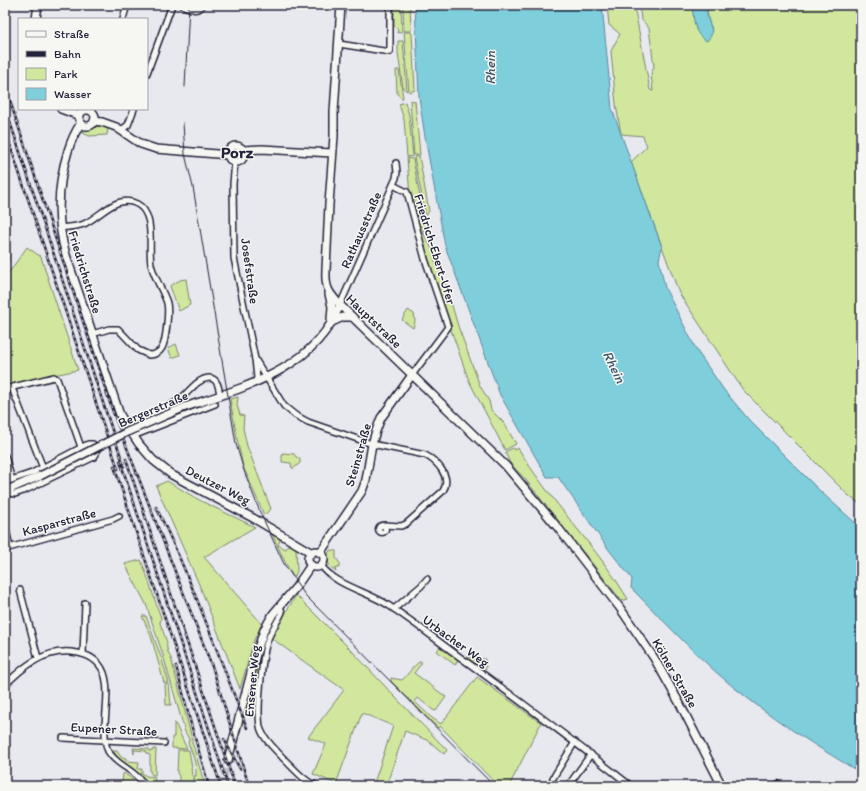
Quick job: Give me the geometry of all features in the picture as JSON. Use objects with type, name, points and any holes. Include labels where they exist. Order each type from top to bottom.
[{"type":"street","points":[[36,18],[38,5]]},
{"type":"street","points":[[123,18],[127,5]]},
{"type":"street","points":[[148,70],[172,5]]},
{"type":"street","points":[[184,5],[194,9],[200,6]]},
{"type":"street","name":"Hauptstraße","points":[[341,5],[334,112],[334,141],[332,153],[326,286],[340,305],[515,476],[598,579]]},
{"type":"street","points":[[338,44],[390,52],[390,5]]},
{"type":"street","points":[[65,110],[80,116]]},
{"type":"street","points":[[124,128],[128,125],[134,110]]},
{"type":"street","points":[[93,114],[88,126],[81,123],[80,116],[83,111],[93,114],[111,121],[143,140],[157,146],[229,153]]},
{"type":"street","points":[[93,114],[102,122],[116,127],[141,144],[156,149],[229,153]]},
{"type":"street","name":"Friedrichstraße","points":[[81,123],[73,137],[61,178],[58,211],[60,228],[66,255],[92,334],[117,407],[126,425]]},
{"type":"street","points":[[318,152],[327,149],[334,141]]},
{"type":"street","points":[[244,150],[243,158],[235,161],[232,160],[229,153],[232,147],[235,146],[244,150],[262,149],[332,153]]},
{"type":"street","points":[[318,152],[332,167]]},
{"type":"street","name":"Josefstraße","points":[[235,161],[233,184],[234,258],[255,358],[256,383]]},
{"type":"street","name":"Rathausstraße","points":[[340,305],[393,185],[397,172],[396,163]]},
{"type":"street","name":"Friedrich-Ebert-Ufer","points":[[393,185],[406,192],[425,259],[448,327]]},
{"type":"street","points":[[60,228],[82,225],[113,205],[122,202],[132,202],[138,204],[144,210],[149,222],[151,263],[167,307],[165,341],[162,348],[153,355],[146,354],[138,350],[121,331],[114,328],[92,334]]},
{"type":"street","points":[[328,290],[332,310],[330,323]]},
{"type":"street","name":"Bergerstraße","points":[[5,491],[40,476],[127,432],[186,407],[241,389],[267,377],[292,362],[318,340],[340,305]]},
{"type":"street","points":[[330,323],[343,317],[352,317]]},
{"type":"street","name":"Steinstraße","points":[[320,553],[365,486],[372,444],[381,418],[448,327]]},
{"type":"street","name":"Josefstraße","points":[[255,358],[284,406],[295,415],[308,422],[372,444],[425,455],[445,474],[445,486],[443,491],[406,524],[401,526],[384,526]]},
{"type":"street","points":[[5,389],[54,376],[57,379],[81,447],[43,468],[5,482]]},
{"type":"street","name":"Bergerstraße","points":[[126,425],[171,404],[184,396],[195,385],[208,378],[216,382],[220,395]]},
{"type":"street","points":[[12,388],[43,468]]},
{"type":"street","name":"Bergerstraße","points":[[133,436],[215,404]]},
{"type":"street","name":"Deutzer Weg","points":[[126,425],[150,456],[172,475],[254,518],[311,559]]},
{"type":"street","name":"Bergerstraße","points":[[5,491],[8,494],[15,494],[26,490],[94,457],[96,454],[97,449],[94,444],[88,444],[81,447]]},
{"type":"street","points":[[5,456],[12,480]]},
{"type":"street","name":"Kasparstraße","points":[[8,548],[113,519],[119,516]]},
{"type":"street","points":[[5,526],[8,548]]},
{"type":"street","points":[[228,760],[259,643],[268,623],[315,551],[320,553],[324,559],[321,565],[316,567],[311,559]]},
{"type":"street","name":"Urbacher Weg","points":[[321,565],[326,572],[394,609],[591,754],[623,784],[631,786]]},
{"type":"street","points":[[394,609],[427,579]]},
{"type":"street","name":"Kölner Straße","points":[[598,579],[639,636],[669,684],[722,786]]},
{"type":"street","points":[[20,590],[38,658]]},
{"type":"street","points":[[83,654],[85,603]]},
{"type":"street","name":"Ensener Weg","points":[[280,606],[282,612],[267,641],[264,652],[258,708],[259,723],[263,734],[275,749],[300,775],[318,786]]},
{"type":"street","points":[[5,685],[19,671],[38,658],[60,652],[83,654],[92,657],[102,668],[106,676],[107,690],[105,740],[108,751],[113,758],[134,773],[146,786]]},
{"type":"street","name":"Eupener Straße","points":[[63,738],[164,743]]},
{"type":"street","points":[[553,778],[575,742]]},
{"type":"street","points":[[568,786],[591,754]]},
{"type":"street","points":[[775,786],[778,784],[780,786]]},
{"type":"green space","points":[[394,5],[401,5],[402,31],[397,33],[398,29],[394,26]]},
{"type":"green space","points":[[403,5],[410,5],[411,31],[404,31]]},
{"type":"green space","points":[[607,5],[634,5],[650,90],[653,91],[651,74],[654,67],[649,28],[641,19],[639,5],[692,5],[696,30],[712,29],[709,22],[706,5],[861,5],[861,505],[848,495],[743,390],[679,293],[631,162],[647,146],[643,136],[621,134],[616,105],[611,51],[620,34],[609,25]]},
{"type":"green space","points":[[404,32],[411,32],[412,34],[415,90],[409,92]]},
{"type":"green space","points":[[398,41],[403,41],[407,91],[403,88],[398,53]]},
{"type":"green space","points":[[396,70],[399,70],[403,98],[401,98],[397,93]]},
{"type":"green space","points":[[410,100],[415,101],[420,155],[414,155]]},
{"type":"green space","points":[[405,102],[409,115],[413,156],[407,157],[404,120],[399,104]]},
{"type":"green space","points":[[97,126],[108,128],[107,135],[89,136],[81,132]]},
{"type":"green space","points":[[419,156],[429,211],[426,216],[414,157]]},
{"type":"green space","points":[[407,158],[413,159],[427,235],[415,219],[414,215],[417,214],[413,197],[410,197]]},
{"type":"green space","points":[[419,226],[432,249],[437,268],[442,272],[458,326],[480,386],[489,401],[491,410],[504,423],[516,444],[505,450],[469,381],[437,290]]},
{"type":"green space","points":[[27,247],[41,257],[78,370],[5,388],[5,278]]},
{"type":"green space","points":[[186,279],[190,305],[179,311],[170,286],[180,280]]},
{"type":"green space","points":[[408,310],[414,314],[415,321],[413,328],[402,320]]},
{"type":"green space","points":[[176,344],[180,355],[172,358],[168,348]]},
{"type":"green space","points":[[238,397],[237,405],[240,415],[244,416],[243,428],[247,446],[271,509],[264,515],[243,466],[237,439],[230,399]]},
{"type":"green space","points":[[513,448],[514,450],[518,448],[544,487],[602,560],[628,599],[622,601],[525,479],[510,463],[505,452]]},
{"type":"green space","points":[[282,453],[294,454],[297,458],[300,458],[300,463],[292,468],[291,463],[282,462]]},
{"type":"green space","points":[[167,481],[201,501],[255,527],[204,557],[262,624],[254,640],[240,689],[201,589],[156,486]]},
{"type":"green space","points":[[270,530],[281,537],[278,545],[286,549],[290,543],[296,548],[297,571],[294,578],[286,564]]},
{"type":"green space","points":[[330,550],[336,551],[336,558],[341,565],[335,569],[336,572],[328,562],[328,553]]},
{"type":"green space","points":[[141,560],[161,618],[160,623],[167,642],[192,743],[205,786],[196,786],[194,776],[196,776],[195,767],[193,755],[188,743],[189,739],[185,732],[163,655],[146,604],[125,564]]},
{"type":"green space","points":[[296,595],[447,750],[444,754],[429,741],[405,731],[386,786],[373,786],[393,726],[362,713],[336,784],[313,774],[326,744],[308,737],[344,690],[271,638]]},
{"type":"green space","points":[[142,616],[146,616],[169,683],[164,683],[151,636]]},
{"type":"green space","points":[[274,621],[275,622],[270,631],[258,697],[248,699],[262,646],[267,632]]},
{"type":"green space","points":[[440,647],[458,660],[455,665],[437,651]]},
{"type":"green space","points":[[467,657],[473,657],[473,659],[485,659],[486,669],[484,670]]},
{"type":"green space","points":[[421,661],[421,664],[414,673],[446,697],[436,711],[418,698],[415,702],[432,718],[441,724],[477,677],[541,723],[509,786],[498,786],[440,726],[438,728],[391,681],[391,678],[402,680],[415,665]]},
{"type":"green space","points":[[169,684],[171,705],[166,705],[165,685]]},
{"type":"green space","points":[[258,698],[256,714],[250,714],[245,707],[248,700]]},
{"type":"green space","points":[[175,723],[187,749],[172,748]]},
{"type":"green space","points":[[133,748],[149,749],[149,751],[156,749],[155,775],[152,775],[150,772],[150,755],[147,754],[146,751],[134,750],[134,754]]},
{"type":"green space","points":[[178,750],[189,750],[194,786],[179,786],[179,776],[177,773]]},
{"type":"green space","points":[[113,751],[117,751],[121,757],[126,758],[126,761],[139,762],[138,769],[142,769],[142,774],[155,777],[154,786],[151,786],[142,776],[122,761]]},
{"type":"green space","points":[[124,773],[137,783],[122,784]]},
{"type":"water","name":"Rhein","points":[[415,5],[602,5],[612,109],[662,247],[659,260],[665,288],[697,351],[724,390],[749,420],[821,492],[861,528],[861,773],[788,727],[746,697],[701,658],[631,588],[632,579],[609,550],[558,477],[547,477],[500,395],[445,246],[419,97]]},
{"type":"water","points":[[692,5],[706,5],[712,32],[707,41],[699,35],[695,26]]},
{"type":"tunnel","points":[[222,786],[228,760]]},
{"type":"tram line","points":[[185,87],[189,5]]},
{"type":"tram line","points":[[183,123],[185,154],[193,187],[236,444],[244,471],[260,512],[284,564],[305,595],[494,786]]},
{"type":"railway","points":[[5,86],[113,412],[213,669],[249,786]]},
{"type":"railway","points":[[5,107],[124,466]]},
{"type":"railway","points":[[5,130],[118,469]]},
{"type":"railway","points":[[126,459],[235,786]]},
{"type":"railway","points":[[120,461],[228,786]]},
{"type":"railway","points":[[114,466],[221,786]]},
{"type":"railway","points":[[156,507],[193,589],[247,728]]},
{"type":"railway","points":[[176,666],[209,786]]},
{"type":"railway","points":[[224,739],[240,769]]},
{"type":"district","name":"Porz","points":[[237,152]]}]
